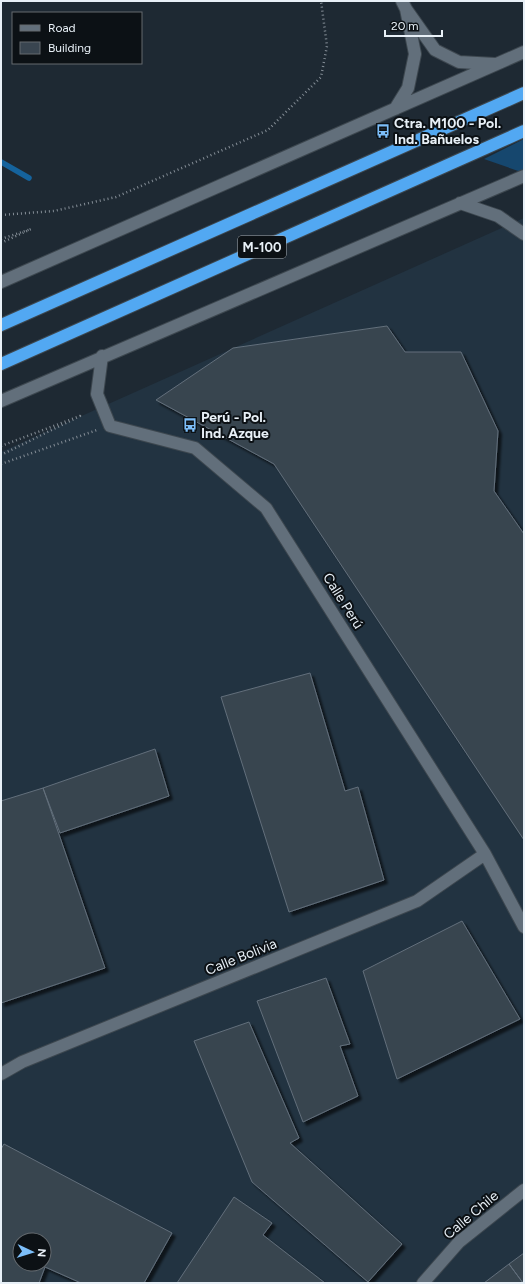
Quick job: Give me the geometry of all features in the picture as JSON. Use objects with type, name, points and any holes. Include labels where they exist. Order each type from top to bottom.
[{"type":"highway","name":"M-100","points":[[1,325],[524,93]]},
{"type":"highway","name":"M-100","points":[[1,364],[524,131]]},
{"type":"street","points":[[404,5],[435,50],[460,62],[497,64]]},
{"type":"street","points":[[395,109],[408,88],[415,54],[404,5]]},
{"type":"street","points":[[1,282],[524,52]]},
{"type":"street","points":[[1,401],[102,356],[524,176]]},
{"type":"street","points":[[460,203],[498,216],[524,234]]},
{"type":"street","points":[[102,356],[96,394],[110,426]]},
{"type":"street","name":"Calle Perú","points":[[110,426],[195,448],[266,508],[485,854],[524,927]]},
{"type":"street","name":"Calle Bolivia","points":[[1,1074],[22,1062],[418,901],[485,854]]},
{"type":"street","name":"Calle Chile","points":[[423,1283],[459,1242],[524,1190]]},
{"type":"path","points":[[1,215],[54,211],[116,198],[268,130],[321,77],[327,46],[321,1]]},
{"type":"path","points":[[1,238],[31,229],[1,243]]},
{"type":"path","points":[[1,446],[80,416],[1,454]]},
{"type":"path","points":[[1,464],[110,426]]},
{"type":"shaded area","points":[[524,139],[524,173],[484,159]]},
{"type":"shaded area","points":[[524,218],[524,1283],[1,1283],[1,452]]},
{"type":"building","points":[[387,326],[405,352],[461,352],[498,431],[494,491],[524,534],[524,840],[274,464],[156,400],[233,348]]},
{"type":"building","points":[[310,673],[345,791],[358,787],[384,880],[289,912],[221,697]]},
{"type":"building","points":[[155,749],[169,796],[60,833],[43,788]]},
{"type":"building","points":[[43,788],[105,968],[1,1003],[1,801]]},
{"type":"building","points":[[462,921],[520,1019],[397,1079],[363,971]]},
{"type":"building","points":[[326,978],[350,1044],[340,1046],[358,1096],[303,1122],[257,1001]]},
{"type":"building","points":[[249,1022],[299,1138],[290,1143],[402,1244],[368,1282],[252,1182],[194,1041]]},
{"type":"building","points":[[4,1144],[172,1233],[144,1283],[81,1283],[52,1270],[52,1232],[12,1232],[12,1272],[43,1272],[39,1283],[1,1283],[1,1149]]},
{"type":"building","points":[[234,1197],[272,1223],[263,1235],[325,1283],[177,1283]]},
{"type":"building","points":[[524,1253],[524,1283],[523,1283],[509,1264]]},
{"type":"building","points":[[509,1264],[523,1283],[484,1283]]},
{"type":"waterway","points":[[1,162],[29,178]]},
{"type":"place","name":"Ctra. M100 - Pol. Ind. Bañuelos","points":[[383,131]]},
{"type":"place","name":"Perú - Pol. Ind. Azque","points":[[190,425]]}]
